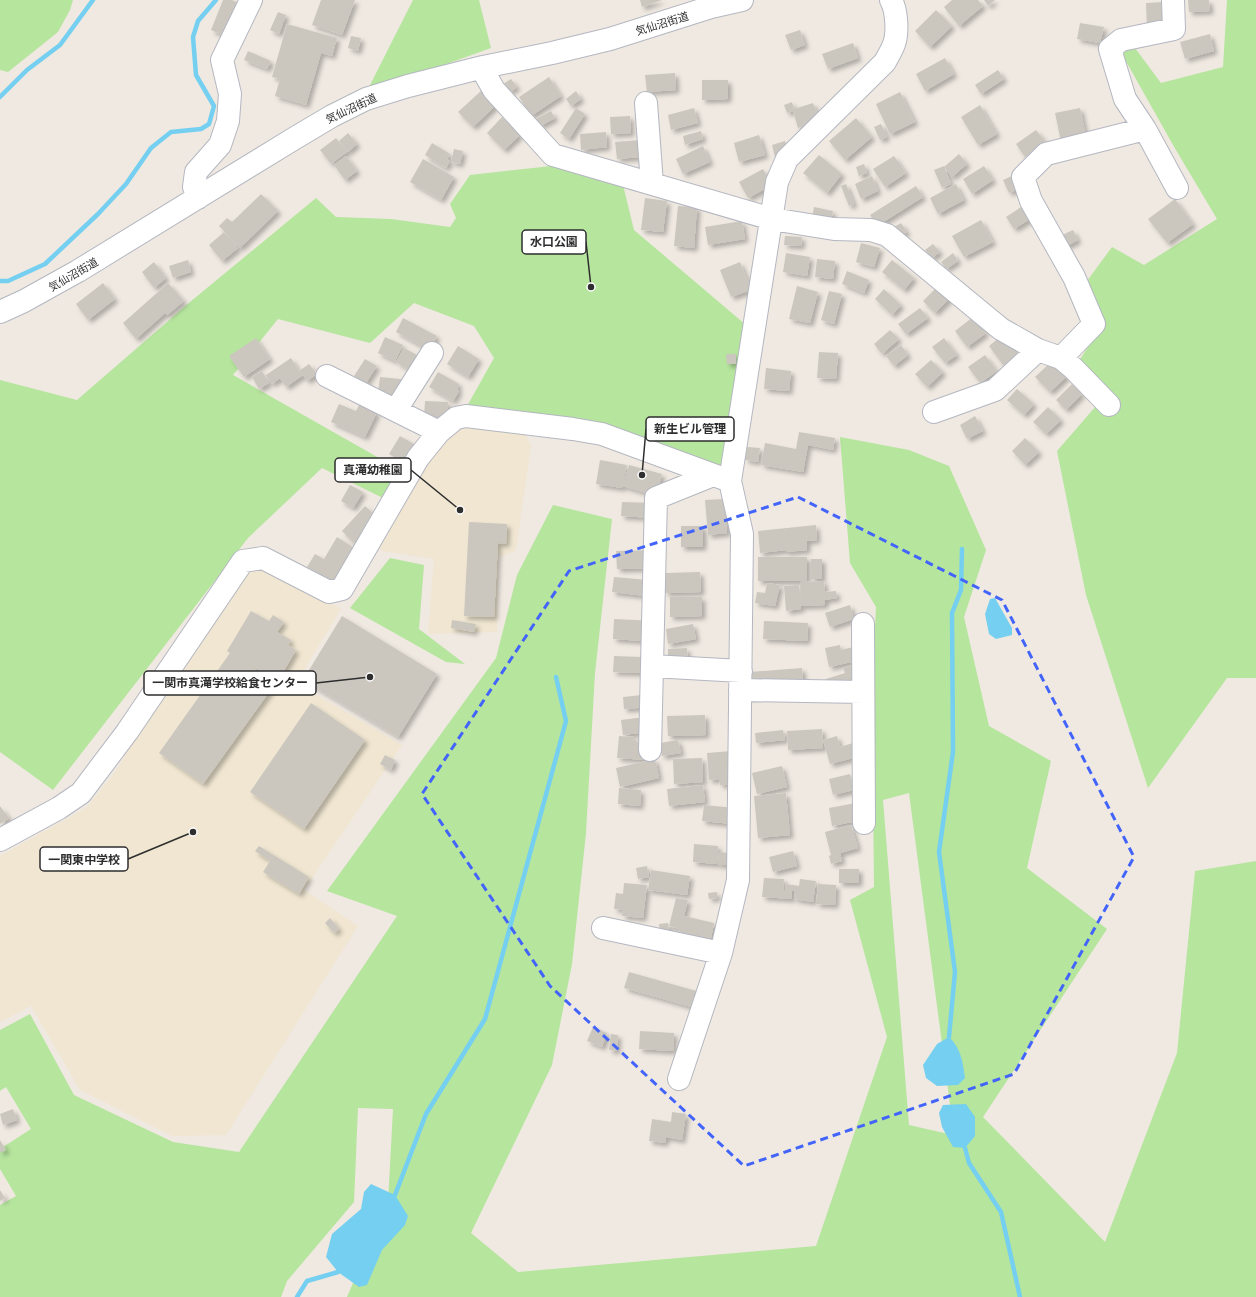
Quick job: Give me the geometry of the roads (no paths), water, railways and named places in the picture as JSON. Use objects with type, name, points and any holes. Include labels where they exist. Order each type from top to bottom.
[{"type":"street","points":[[198,198],[194,187],[196,172],[220,144],[228,121],[230,94],[222,60],[251,0]]},
{"type":"street","name":"気仙沼街道","points":[[0,312],[78,272],[332,116],[366,99],[408,86],[483,67],[610,39],[711,7],[742,0]]},
{"type":"street","points":[[679,1079],[721,953],[738,880],[742,534],[722,478],[772,219],[777,182],[787,159],[885,62],[894,44],[896,20],[895,7],[891,0]]},
{"type":"street","points":[[1173,0],[1174,29],[1121,40],[1110,49],[1125,99],[1145,129],[1177,188]]},
{"type":"street","points":[[483,67],[494,90],[553,155],[772,219],[834,229],[870,230],[887,235],[1001,329],[1038,350],[1061,358],[1073,368],[1109,405]]},
{"type":"street","points":[[646,103],[652,184]]},
{"type":"street","points":[[1061,358],[1094,324],[1074,277],[1031,201],[1023,177],[1046,154],[1145,129]]},
{"type":"street","points":[[934,412],[995,390],[1038,350]]},
{"type":"street","points":[[396,410],[432,353]]},
{"type":"street","points":[[327,376],[439,432]]},
{"type":"street","points":[[0,840],[59,808],[81,793],[127,732],[243,561],[263,558],[328,592],[342,589],[418,458],[439,432],[456,418],[466,416],[602,434],[722,478]]},
{"type":"street","points":[[650,750],[656,498],[722,478]]},
{"type":"street","points":[[862,624],[864,822]]},
{"type":"street","points":[[652,666],[740,680],[863,692]]},
{"type":"street","points":[[604,928],[721,953]]},
{"type":"water","points":[[995,598],[1012,628],[1012,635],[996,639],[989,634],[985,614],[990,599]]},
{"type":"water","points":[[949,1037],[959,1051],[965,1078],[958,1085],[937,1086],[926,1078],[923,1065],[937,1044]]},
{"type":"water","points":[[966,1104],[975,1117],[975,1136],[965,1148],[953,1147],[942,1127],[939,1113],[943,1105]]},
{"type":"water","points":[[371,1184],[395,1195],[408,1216],[405,1225],[382,1250],[367,1285],[359,1287],[338,1272],[326,1257],[332,1234],[361,1209],[364,1192]]},
{"type":"waterway","points":[[0,97],[27,70],[60,45],[93,0]]},
{"type":"waterway","points":[[0,281],[8,281],[45,264],[98,214],[126,184],[151,148],[171,132],[201,129],[209,124],[214,106],[196,75],[193,37],[198,21],[216,0]]},
{"type":"waterway","points":[[949,1037],[955,972],[939,852],[953,752],[952,613],[961,590],[962,549]]},
{"type":"waterway","points":[[395,1195],[426,1114],[485,1019],[566,721],[556,677]]},
{"type":"waterway","points":[[965,1148],[969,1163],[1001,1212],[1020,1297]]},
{"type":"waterway","points":[[297,1297],[307,1281],[338,1272]]},
{"type":"place","name":"水口公園","points":[[591,287]]},
{"type":"place","name":"新生ビル管理","points":[[642,475]]},
{"type":"place","name":"真滝幼稚園","points":[[460,510]]},
{"type":"place","name":"一関市真滝学校給食センター","points":[[370,677]]},
{"type":"place","name":"一関東中学校","points":[[193,832]]}]
